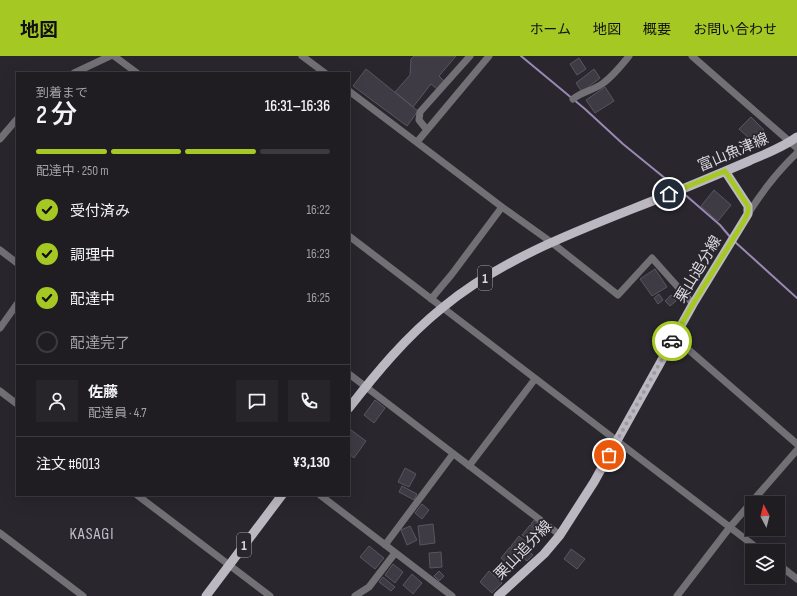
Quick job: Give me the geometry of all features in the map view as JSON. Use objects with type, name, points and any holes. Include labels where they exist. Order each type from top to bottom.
[{"type":"main road","name":"富山魚津線","points":[[551,242],[795,142]]},
{"type":"main road","points":[[725,171],[748,206],[748,214]]},
{"type":"main road","name":"栗山追分線","points":[[498,596],[544,554],[560,535],[594,482],[693,304],[748,214]]},
{"type":"main road","name":"1","points":[[350,407],[365,386],[392,356],[442,308],[477,283],[551,242]]},
{"type":"main road","name":"1","points":[[206,596],[281,496]]},
{"type":"street","points":[[76,72],[110,56]]},
{"type":"street","points":[[114,56],[136,72]]},
{"type":"street","points":[[302,56],[324,72]]},
{"type":"street","points":[[427,130],[419,120],[420,112],[470,56]]},
{"type":"street","points":[[417,142],[489,56]]},
{"type":"street","points":[[573,99],[580,94],[603,84],[629,56]]},
{"type":"street","points":[[692,56],[795,142]]},
{"type":"street","points":[[350,92],[502,207],[551,242],[618,295],[652,258],[693,304]]},
{"type":"street","points":[[0,139],[16,120]]},
{"type":"street","points":[[748,214],[762,192],[779,170],[797,153]]},
{"type":"street","points":[[431,299],[452,274],[502,207]]},
{"type":"street","points":[[350,237],[752,544]]},
{"type":"street","points":[[0,250],[16,262]]},
{"type":"street","points":[[0,328],[16,305]]},
{"type":"street","points":[[674,338],[797,444]]},
{"type":"street","points":[[350,375],[560,535]]},
{"type":"street","points":[[469,466],[535,379]]},
{"type":"street","points":[[0,391],[16,403]]},
{"type":"street","points":[[677,596],[730,527],[797,450]]},
{"type":"street","points":[[385,545],[454,454]]},
{"type":"street","points":[[138,496],[270,596]]},
{"type":"street","points":[[321,496],[452,596]]},
{"type":"street","points":[[0,533],[83,596]]},
{"type":"street","points":[[358,595],[369,587],[395,553]]},
{"type":"street","points":[[785,570],[797,579]]},
{"type":"building","points":[[414,56],[456,56],[439,76],[444,81],[437,89],[431,84],[413,107],[395,92],[410,75],[411,59]]},
{"type":"building","points":[[579,58],[586,69],[577,75],[570,64]]},
{"type":"building","points":[[366,69],[418,111],[407,126],[353,86]]},
{"type":"building","points":[[594,69],[600,78],[582,92],[576,83]]},
{"type":"building","points":[[605,87],[614,101],[595,113],[586,100]]},
{"type":"building","points":[[751,117],[764,130],[752,141],[739,129]]},
{"type":"building","points":[[714,190],[731,205],[718,221],[701,206]]},
{"type":"building","points":[[655,269],[667,287],[652,296],[640,279]]},
{"type":"building","points":[[659,294],[663,300],[658,304],[654,298]]},
{"type":"building","points":[[671,295],[676,301],[670,306],[665,301]]},
{"type":"building","points":[[375,400],[385,408],[374,423],[364,415]]},
{"type":"building","points":[[351,430],[366,441],[354,458],[350,455]]},
{"type":"building","points":[[405,468],[416,474],[409,487],[398,482]]},
{"type":"building","points":[[402,486],[417,494],[414,500],[399,492]]},
{"type":"building","points":[[422,504],[429,510],[422,519],[415,513]]},
{"type":"building","points":[[534,520],[545,529],[542,532],[531,524]]},
{"type":"building","points":[[433,524],[435,543],[420,545],[418,526]]},
{"type":"building","points":[[530,525],[538,531],[531,541],[522,535]]},
{"type":"building","points":[[410,526],[417,540],[407,545],[401,530]]},
{"type":"building","points":[[519,536],[527,543],[519,553],[511,546]]},
{"type":"building","points":[[369,546],[384,558],[375,569],[360,557]]},
{"type":"building","points":[[510,547],[522,557],[513,568],[501,558]]},
{"type":"building","points":[[571,549],[585,559],[577,569],[564,559]]},
{"type":"building","points":[[529,551],[533,555],[527,561],[523,558]]},
{"type":"building","points":[[441,552],[442,567],[430,568],[429,553]]},
{"type":"building","points":[[393,564],[403,572],[395,583],[385,575]]},
{"type":"building","points":[[439,571],[444,576],[439,581],[434,576]]},
{"type":"building","points":[[489,571],[502,583],[492,593],[480,582]]},
{"type":"building","points":[[412,574],[422,583],[413,594],[403,585]]},
{"type":"building","points":[[383,577],[395,587],[391,591],[379,582]]},
{"type":"waterway","points":[[521,56],[585,109],[623,144],[677,188]]},
{"type":"waterway","points":[[682,192],[720,225],[731,238]]},
{"type":"waterway","points":[[734,241],[797,298]]},
{"type":"way so far","points":[[609,455],[672,341]]},
{"type":"district","name":"KASAGI","points":[[92,533]]},
{"type":"route","points":[[669,194],[725,171],[748,206],[748,214],[672,341]]}]
